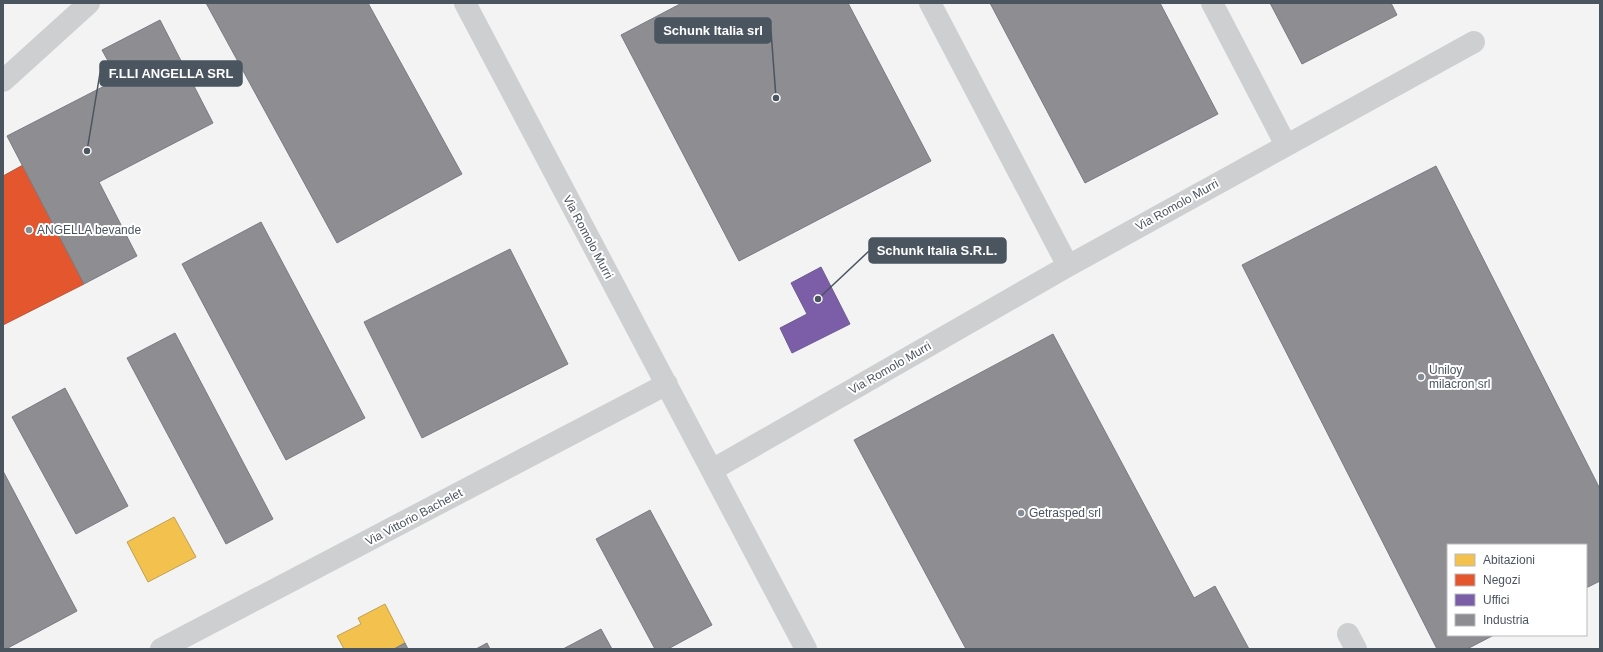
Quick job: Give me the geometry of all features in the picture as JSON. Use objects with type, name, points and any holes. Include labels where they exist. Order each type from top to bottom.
[{"type":"street","points":[[3,81],[89,3]]},
{"type":"street","name":"Via Romolo Murri","points":[[465,3],[806,649]]},
{"type":"street","points":[[930,3],[1068,266]]},
{"type":"street","points":[[1212,3],[1286,145]]},
{"type":"street","name":"Via Romolo Murri","points":[[712,470],[1068,266],[1474,42]]},
{"type":"street","name":"Via Vittorio Bachelet","points":[[161,649],[667,384]]},
{"type":"building: Abitazioni","points":[[174,517],[196,557],[148,582],[127,542]]},
{"type":"building: Abitazioni","points":[[385,604],[405,643],[394,649],[344,649],[337,636],[361,624],[358,618]]},
{"type":"building: Negozi","name":"ANGELLA bevande","points":[[23,165],[84,284],[3,325],[3,176]]},
{"type":"building: Uffici","points":[[821,267],[850,324],[792,353],[780,328],[807,314],[791,283]]},
{"type":"building: Industria","points":[[206,3],[368,3],[462,174],[337,243]]},
{"type":"building: Industria","points":[[682,3],[848,3],[931,161],[739,261],[621,35]]},
{"type":"building: Industria","points":[[990,3],[1160,3],[1218,114],[1085,183]]},
{"type":"building: Industria","points":[[1270,3],[1391,3],[1397,15],[1302,64]]},
{"type":"building: Industria","points":[[160,20],[213,123],[99,182],[137,256],[84,284],[7,136],[118,79],[102,50]]},
{"type":"building: Industria","name":"Uniloy milacron srl","points":[[1436,166],[1600,489],[1600,581],[1587,588],[1587,544],[1447,544],[1447,636],[1492,636],[1467,649],[1437,649],[1242,265]]},
{"type":"building: Industria","points":[[261,222],[365,418],[286,460],[182,264]]},
{"type":"building: Industria","points":[[510,249],[568,364],[422,438],[364,322]]},
{"type":"building: Industria","points":[[175,333],[273,519],[226,544],[127,358]]},
{"type":"building: Industria","name":"Getrasped srl","points":[[1053,334],[1194,598],[1215,586],[1249,649],[966,649],[854,440]]},
{"type":"building: Industria","points":[[65,388],[128,506],[76,534],[12,417]]},
{"type":"building: Industria","points":[[3,471],[77,611],[6,649],[3,649]]},
{"type":"building: Industria","points":[[650,510],[712,625],[668,649],[655,649],[596,539]]},
{"type":"building: Industria","points":[[601,629],[612,649],[563,649]]},
{"type":"building: Industria","points":[[405,643],[408,649],[394,649]]},
{"type":"building: Industria","points":[[487,643],[490,649],[476,649]]},
{"type":"place","name":"Schunk Italia srl","points":[[776,98]]},
{"type":"place","name":"F.LLI ANGELLA SRL","points":[[87,151]]},
{"type":"place","name":"ANGELLA bevande","points":[[29,230]]},
{"type":"place","name":"Schunk Italia S.R.L.","points":[[818,299]]},
{"type":"place","name":"Uniloy milacron srl","points":[[1421,377]]},
{"type":"place","name":"Getrasped srl","points":[[1021,513]]}]
